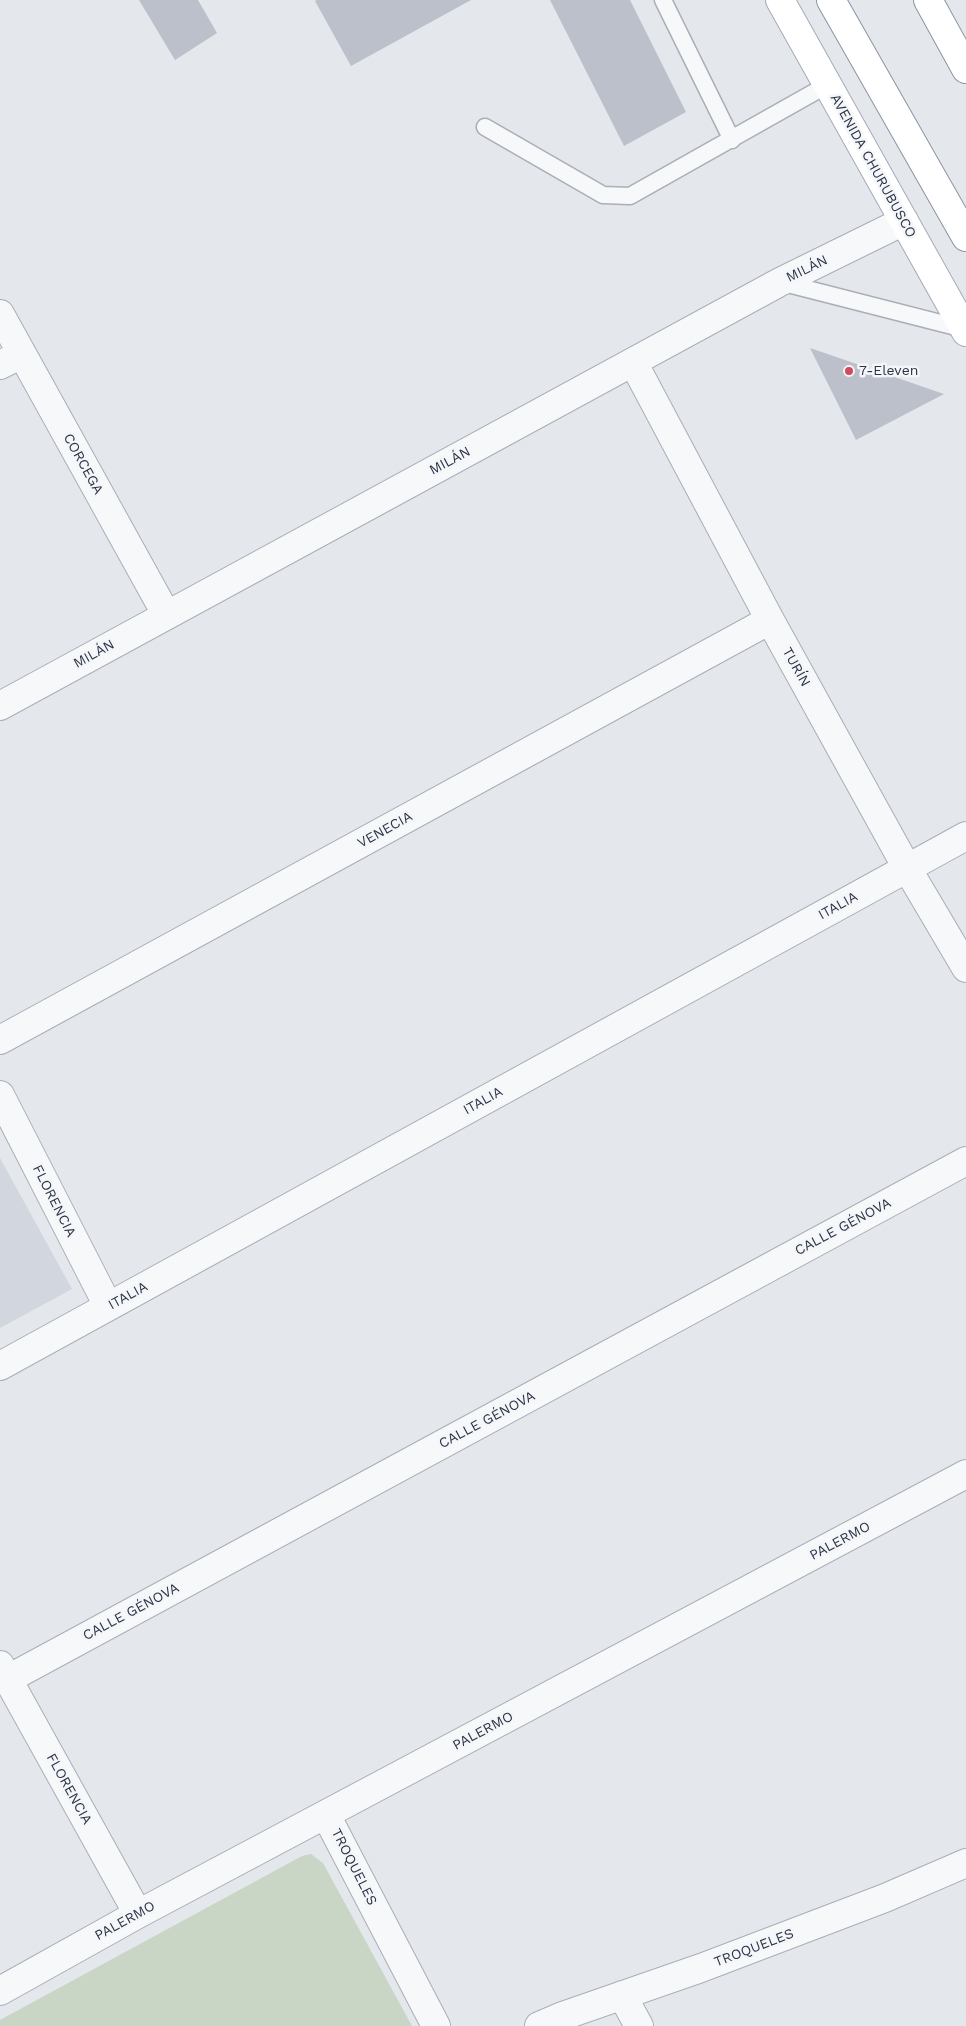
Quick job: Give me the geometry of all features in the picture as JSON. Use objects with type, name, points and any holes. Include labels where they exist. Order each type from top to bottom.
[{"type":"main road","name":"AVENIDA CHURUBUSCO","points":[[780,0],[965,330]]},
{"type":"main road","points":[[831,0],[966,237]]},
{"type":"main road","points":[[928,0],[966,69]]},
{"type":"street","name":"MILÁN","points":[[0,706],[166,614],[780,282],[904,221]]},
{"type":"street","name":"CORCEGA","points":[[0,314],[11,360],[166,614]]},
{"type":"street","name":"TURÍN","points":[[633,362],[770,620],[907,868],[966,968]]},
{"type":"street","name":"VENECIA","points":[[0,1040],[770,620]]},
{"type":"street","name":"ITALIA","points":[[0,1366],[966,836]]},
{"type":"street","name":"FLORENCIA","points":[[0,1095],[108,1306]]},
{"type":"street","name":"CALLE GÉNOVA","points":[[4,1672],[966,1161]]},
{"type":"street","name":"PALERMO","points":[[0,1990],[138,1914],[966,1474]]},
{"type":"street","name":"FLORENCIA","points":[[4,1672],[138,1914]]},
{"type":"street","name":"TROQUELES","points":[[326,1814],[436,2026]]},
{"type":"street","name":"TROQUELES","points":[[540,2026],[560,2017],[702,1968],[885,1898],[966,1863]]},
{"type":"street","points":[[622,1995],[639,2026]]},
{"type":"lane","points":[[663,0],[732,140]]},
{"type":"lane","points":[[485,127],[603,195],[630,196],[828,85]]},
{"type":"lane","points":[[780,282],[965,330]]},
{"type":"shaded area","points":[[0,1158],[72,1289],[0,1328]]},
{"type":"green space","points":[[311,1854],[323,1863],[412,2026],[0,2026],[0,2020],[302,1856]]},
{"type":"building","points":[[139,0],[198,0],[217,33],[175,60]]},
{"type":"building","points":[[471,0],[351,66],[315,1]]},
{"type":"building","points":[[550,0],[630,0],[686,112],[624,146]]},
{"type":"building","name":"7-Eleven","points":[[810,348],[944,394],[856,440]]},
{"type":"place","name":"7-Eleven","points":[[849,371]]}]
